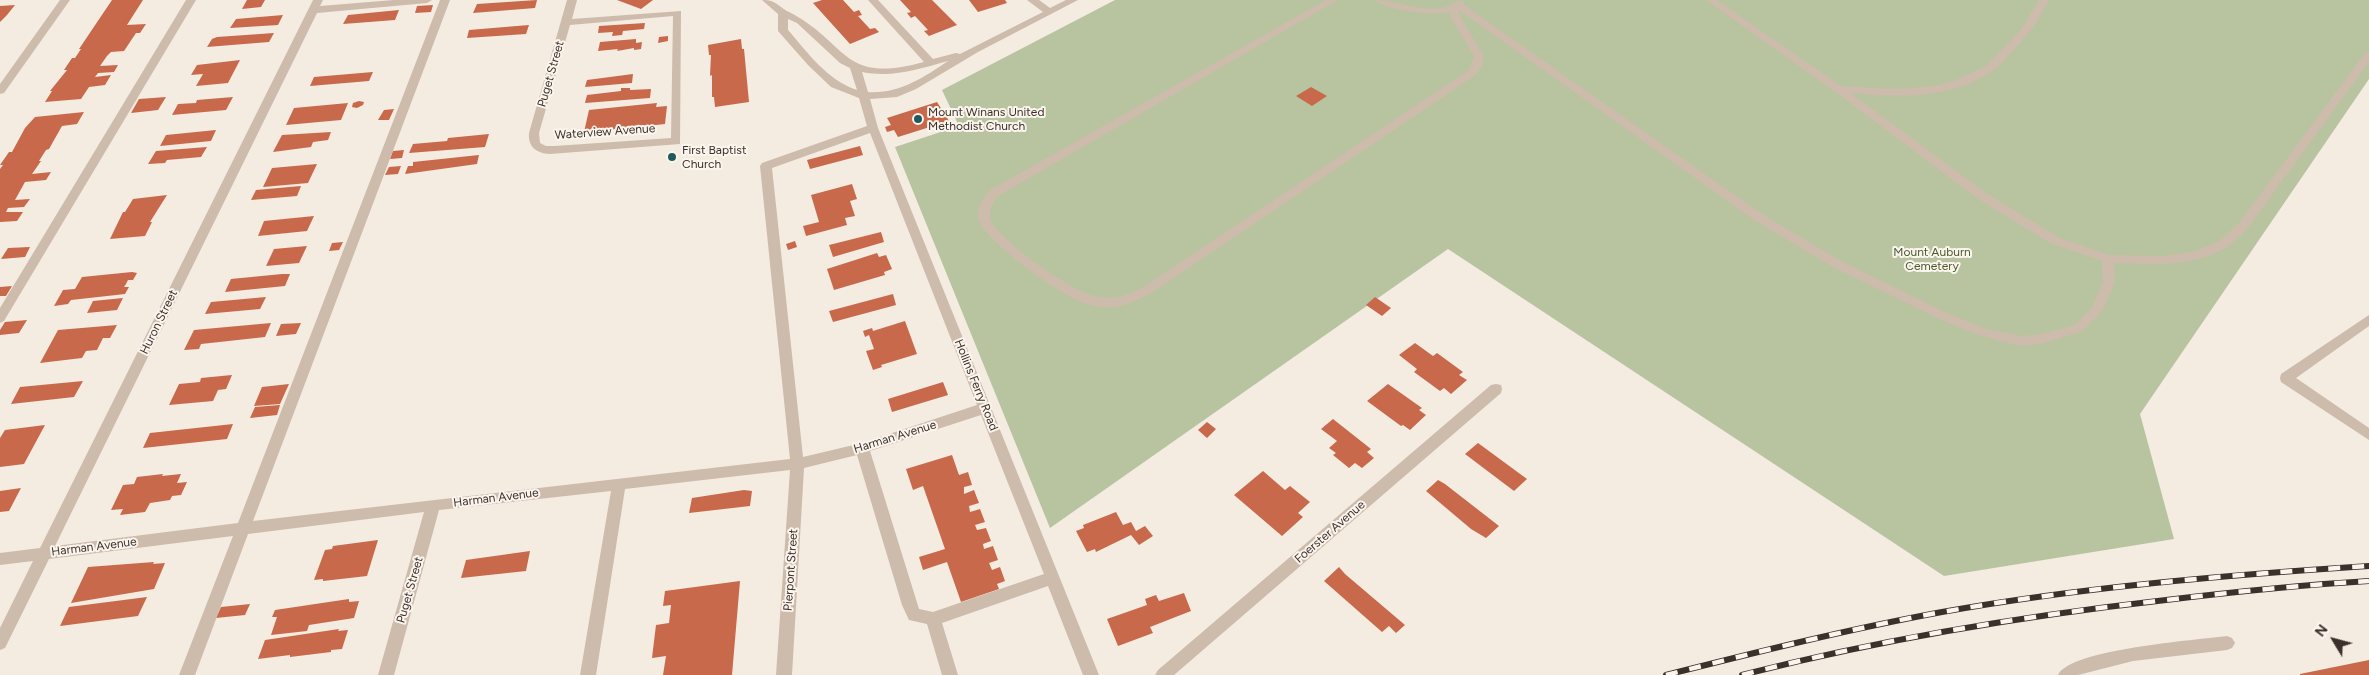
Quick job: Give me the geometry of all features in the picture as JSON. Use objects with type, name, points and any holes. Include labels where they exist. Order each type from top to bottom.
[{"type":"street","points":[[0,92],[65,0]]},
{"type":"street","points":[[0,318],[191,0]]},
{"type":"street","points":[[316,5],[427,0]]},
{"type":"street","points":[[187,675],[445,0]]},
{"type":"street","name":"Puget Street","points":[[537,148],[533,141],[534,133],[572,0]]},
{"type":"street","points":[[767,0],[783,13],[800,21],[839,57],[855,66],[870,70],[902,71],[932,64],[973,50]]},
{"type":"street","points":[[873,0],[932,64]]},
{"type":"street","points":[[1032,0],[1050,12]]},
{"type":"street","points":[[783,13],[783,31],[827,77],[840,87],[864,95],[892,94],[912,88],[973,50],[1072,0]]},
{"type":"street","points":[[1333,0],[994,193],[986,202],[983,214],[986,225],[994,234],[1069,291],[1086,300],[1105,303],[1125,300],[1146,291],[1473,72],[1479,56],[1456,18],[1459,4]]},
{"type":"street","points":[[1380,0],[1422,11],[1459,4],[1534,56],[1690,170],[1758,216],[1837,264],[1943,316],[1982,332],[2021,341],[2041,339],[2080,328],[2097,310],[2109,282],[2108,259]]},
{"type":"street","points":[[1711,0],[1838,89],[1982,196],[2054,240],[2108,259],[2164,260],[2198,255],[2223,244],[2243,226],[2369,55]]},
{"type":"street","points":[[1838,89],[1907,93],[1933,90],[1960,83],[1990,67],[2017,41],[2037,17],[2044,0]]},
{"type":"street","name":"Huron Street","points":[[0,643],[316,5]]},
{"type":"street","name":"Waterview Avenue","points":[[537,148],[546,151],[676,141],[678,13],[566,22]]},
{"type":"street","name":"Hollins Ferry Road","points":[[855,66],[873,128],[1091,675]]},
{"type":"street","name":"Pierpont Street","points":[[784,675],[797,464],[766,166],[873,128]]},
{"type":"street","points":[[2369,320],[2286,378],[2369,435]]},
{"type":"street","name":"Foerster Avenue","points":[[1163,675],[1496,389]]},
{"type":"street","name":"Harman Avenue","points":[[0,559],[433,505],[797,464],[862,448],[985,408]]},
{"type":"street","points":[[862,448],[908,604],[914,615],[933,619],[1052,578]]},
{"type":"street","points":[[588,675],[619,484]]},
{"type":"street","name":"Puget Street","points":[[386,675],[433,505]]},
{"type":"street","points":[[933,619],[950,675]]},
{"type":"street","points":[[2066,675],[2074,669],[2133,654],[2228,643]]},
{"type":"green space","name":"Mount Auburn Cemetery","points":[[1115,0],[2369,0],[2369,79],[2140,414],[2174,539],[1944,576],[1448,249],[1050,528],[895,147],[959,126],[942,90]]},
{"type":"building","points":[[112,0],[143,0],[127,25],[146,24],[140,33],[136,33],[124,51],[111,52],[100,66],[118,65],[114,72],[98,73],[95,77],[111,75],[105,85],[89,87],[81,99],[45,102],[52,91],[50,91],[67,70],[64,70],[72,58],[75,58]]},
{"type":"building","points":[[247,0],[265,0],[261,7],[242,9]]},
{"type":"building","points":[[537,0],[535,8],[473,13],[477,4]]},
{"type":"building","points":[[617,0],[653,0],[641,9]]},
{"type":"building","points":[[822,0],[843,0],[854,12],[859,10],[862,15],[858,16],[870,29],[875,28],[879,32],[850,44],[813,3]]},
{"type":"building","points":[[900,0],[932,0],[957,25],[929,36],[924,31],[928,30],[915,16],[911,18],[907,13],[911,12]]},
{"type":"building","points":[[969,0],[1005,0],[1007,3],[978,12]]},
{"type":"building","points":[[15,5],[7,15],[0,22],[0,6]]},
{"type":"building","points":[[433,5],[431,12],[415,13],[417,6]]},
{"type":"building","points":[[399,10],[395,20],[343,24],[348,15]]},
{"type":"building","points":[[283,15],[278,25],[230,28],[236,19]]},
{"type":"building","points":[[645,23],[644,29],[623,31],[622,35],[612,36],[613,32],[598,33],[599,26]]},
{"type":"building","points":[[529,25],[526,34],[467,38],[469,30]]},
{"type":"building","points":[[274,33],[269,42],[207,47],[212,39],[217,37]]},
{"type":"building","points":[[668,36],[668,41],[658,43],[659,37]]},
{"type":"building","points":[[636,39],[636,43],[642,42],[641,49],[598,51],[600,42]]},
{"type":"building","points":[[741,39],[742,49],[744,49],[749,102],[715,107],[714,97],[712,97],[712,75],[710,76],[711,55],[709,55],[708,45]]},
{"type":"building","points":[[240,60],[228,83],[196,86],[203,74],[191,75],[197,65]]},
{"type":"building","points":[[373,72],[369,81],[310,86],[314,77]]},
{"type":"building","points":[[633,74],[632,83],[585,87],[587,80]]},
{"type":"building","points":[[1311,87],[1327,96],[1312,106],[1296,96]]},
{"type":"building","points":[[621,88],[630,88],[630,90],[651,89],[650,98],[585,103],[587,95],[621,91]]},
{"type":"building","points":[[166,97],[158,110],[131,113],[139,99]]},
{"type":"building","points":[[233,97],[226,110],[172,115],[178,104],[196,103],[197,100]]},
{"type":"building","points":[[364,102],[363,105],[357,108],[352,107],[353,103]]},
{"type":"building","name":"Mount Winans United Methodist Church","points":[[937,102],[949,121],[898,137],[894,130],[887,132],[885,127],[891,125],[887,118]]},
{"type":"building","points":[[348,103],[341,120],[286,125],[294,108]]},
{"type":"building","points":[[657,103],[656,107],[667,106],[665,124],[637,127],[636,130],[626,131],[627,128],[584,132],[589,110]]},
{"type":"building","points":[[394,109],[389,120],[378,120],[384,110]]},
{"type":"building","points":[[84,112],[77,124],[62,126],[49,149],[46,150],[39,161],[41,161],[32,174],[51,172],[46,180],[25,182],[15,200],[30,199],[24,207],[8,208],[6,212],[23,212],[17,221],[0,222],[0,169],[3,165],[0,165],[9,152],[12,152],[25,128],[35,117]]},
{"type":"building","points":[[216,130],[211,141],[160,146],[166,135]]},
{"type":"building","points":[[331,132],[328,140],[313,142],[311,147],[273,152],[282,135]]},
{"type":"building","points":[[489,134],[485,147],[409,153],[413,144]]},
{"type":"building","points":[[860,146],[863,155],[810,169],[807,160]]},
{"type":"building","points":[[207,147],[201,157],[148,164],[156,151]]},
{"type":"building","points":[[404,150],[402,158],[390,159],[393,151]]},
{"type":"building","points":[[479,155],[477,164],[405,174],[408,166],[413,166],[413,162]]},
{"type":"building","points":[[317,164],[308,183],[263,187],[272,168]]},
{"type":"building","points":[[401,166],[398,174],[385,175],[389,167]]},
{"type":"building","points":[[852,184],[857,199],[850,201],[855,216],[845,218],[847,225],[806,236],[803,226],[819,222],[811,195]]},
{"type":"building","points":[[301,186],[297,196],[251,200],[256,190]]},
{"type":"building","points":[[167,195],[150,222],[152,222],[145,236],[110,239],[123,212],[125,212],[133,199]]},
{"type":"building","points":[[314,216],[307,231],[258,236],[264,221]]},
{"type":"building","points":[[881,232],[884,242],[833,257],[829,245]]},
{"type":"building","points":[[795,241],[797,247],[788,250],[786,244]]},
{"type":"building","points":[[343,242],[339,250],[329,251],[332,243]]},
{"type":"building","points":[[307,246],[299,263],[266,266],[274,249]]},
{"type":"building","points":[[30,247],[25,257],[1,259],[8,248]]},
{"type":"building","points":[[877,253],[879,257],[886,255],[892,269],[884,272],[885,275],[834,290],[827,269]]},
{"type":"building","points":[[137,273],[133,280],[128,280],[124,287],[129,287],[125,294],[71,300],[68,304],[54,306],[63,290],[75,289],[82,277]]},
{"type":"building","points":[[290,274],[285,286],[225,292],[231,279]]},
{"type":"building","points":[[12,286],[6,296],[0,296],[0,287]]},
{"type":"building","points":[[893,294],[896,305],[833,322],[829,311]]},
{"type":"building","points":[[266,297],[260,309],[205,314],[211,302]]},
{"type":"building","points":[[1375,297],[1391,308],[1382,316],[1366,305]]},
{"type":"building","points":[[123,298],[117,310],[87,313],[93,301]]},
{"type":"building","points":[[27,320],[19,333],[0,335],[0,330],[5,322]]},
{"type":"building","points":[[905,321],[917,354],[881,365],[882,367],[873,370],[866,351],[874,349],[869,335],[865,337],[863,331],[872,328],[873,331]]},
{"type":"building","points":[[271,323],[265,337],[201,344],[199,349],[184,350],[194,330]]},
{"type":"building","points":[[301,323],[296,334],[276,336],[281,324]]},
{"type":"building","points":[[117,325],[110,338],[103,338],[97,350],[86,351],[82,358],[40,363],[58,330]]},
{"type":"building","points":[[1415,343],[1433,356],[1437,353],[1463,372],[1459,375],[1467,380],[1451,394],[1444,388],[1440,391],[1414,372],[1417,369],[1399,355]]},
{"type":"building","points":[[232,375],[226,389],[218,390],[213,401],[169,405],[179,384],[200,382],[201,378]]},
{"type":"building","points":[[83,381],[74,397],[11,404],[20,387]]},
{"type":"building","points":[[943,382],[948,395],[892,412],[888,399]]},
{"type":"building","points":[[289,384],[280,404],[254,406],[262,387]]},
{"type":"building","points":[[1388,384],[1422,408],[1419,410],[1426,415],[1410,430],[1403,425],[1401,426],[1367,401]]},
{"type":"building","points":[[280,405],[277,415],[250,418],[255,407]]},
{"type":"building","points":[[1333,419],[1371,449],[1367,452],[1374,458],[1362,468],[1355,463],[1349,468],[1333,455],[1336,453],[1329,448],[1337,441],[1321,429]]},
{"type":"building","points":[[1207,422],[1216,429],[1207,438],[1198,430]]},
{"type":"building","points":[[233,424],[227,439],[143,448],[150,433]]},
{"type":"building","points":[[45,425],[24,464],[0,467],[0,438],[5,430]]},
{"type":"building","points":[[1478,443],[1527,479],[1514,491],[1465,454]]},
{"type":"building","points":[[952,455],[959,475],[968,472],[972,485],[964,487],[964,494],[974,490],[979,503],[969,506],[970,512],[980,509],[985,522],[975,525],[977,530],[986,528],[991,541],[983,544],[984,549],[993,546],[998,560],[989,563],[992,570],[1000,567],[1005,581],[997,584],[999,589],[961,602],[947,562],[923,570],[919,557],[945,549],[923,486],[913,490],[906,469]]},
{"type":"building","points":[[1263,471],[1285,490],[1290,486],[1310,502],[1298,513],[1303,517],[1282,536],[1234,495]]},
{"type":"building","points":[[163,474],[162,476],[181,474],[177,483],[187,482],[181,495],[172,496],[170,500],[150,503],[145,512],[120,515],[123,509],[111,510],[123,485],[134,484],[137,477]]},
{"type":"building","points":[[1438,480],[1499,526],[1486,538],[1471,529],[1426,491]]},
{"type":"building","points":[[21,488],[9,511],[0,512],[0,491]]},
{"type":"building","points":[[744,490],[752,491],[750,506],[689,513],[692,498]]},
{"type":"building","points":[[1116,512],[1123,525],[1131,522],[1136,531],[1145,526],[1153,536],[1139,545],[1131,535],[1096,552],[1095,549],[1087,552],[1076,531],[1084,528],[1083,525]]},
{"type":"building","points":[[378,540],[367,576],[323,581],[323,579],[314,580],[325,550],[332,549],[333,546]]},
{"type":"building","points":[[530,551],[526,571],[461,578],[466,560]]},
{"type":"building","points":[[154,562],[153,564],[165,563],[154,589],[71,603],[88,567]]},
{"type":"building","points":[[1339,567],[1405,625],[1396,633],[1389,626],[1382,632],[1324,581]]},
{"type":"building","points":[[740,581],[732,675],[663,675],[666,656],[652,658],[656,625],[669,623],[671,605],[663,606],[665,591]]},
{"type":"building","points":[[1184,593],[1191,611],[1150,627],[1153,633],[1118,646],[1107,619],[1147,605],[1145,599],[1156,595],[1159,601]]},
{"type":"building","points":[[147,597],[138,616],[60,626],[69,607]]},
{"type":"building","points":[[349,599],[349,602],[359,601],[354,618],[309,625],[307,631],[271,635],[277,617],[272,617],[275,610]]},
{"type":"building","points":[[250,604],[245,615],[216,618],[221,607]]},
{"type":"building","points":[[339,629],[338,631],[348,630],[342,649],[290,657],[290,655],[258,659],[265,640]]},
{"type":"building","points":[[2369,660],[2369,675],[2300,675],[2300,674]]},
{"type":"railway","points":[[1666,675],[1838,633],[1995,603],[2155,583],[2369,566]]},
{"type":"railway","points":[[1742,675],[1847,650],[2059,613],[2216,594],[2369,581]]},
{"type":"place","name":"Mount Winans United Methodist Church","points":[[918,119]]},
{"type":"place","name":"First Baptist Church","points":[[672,157]]}]
